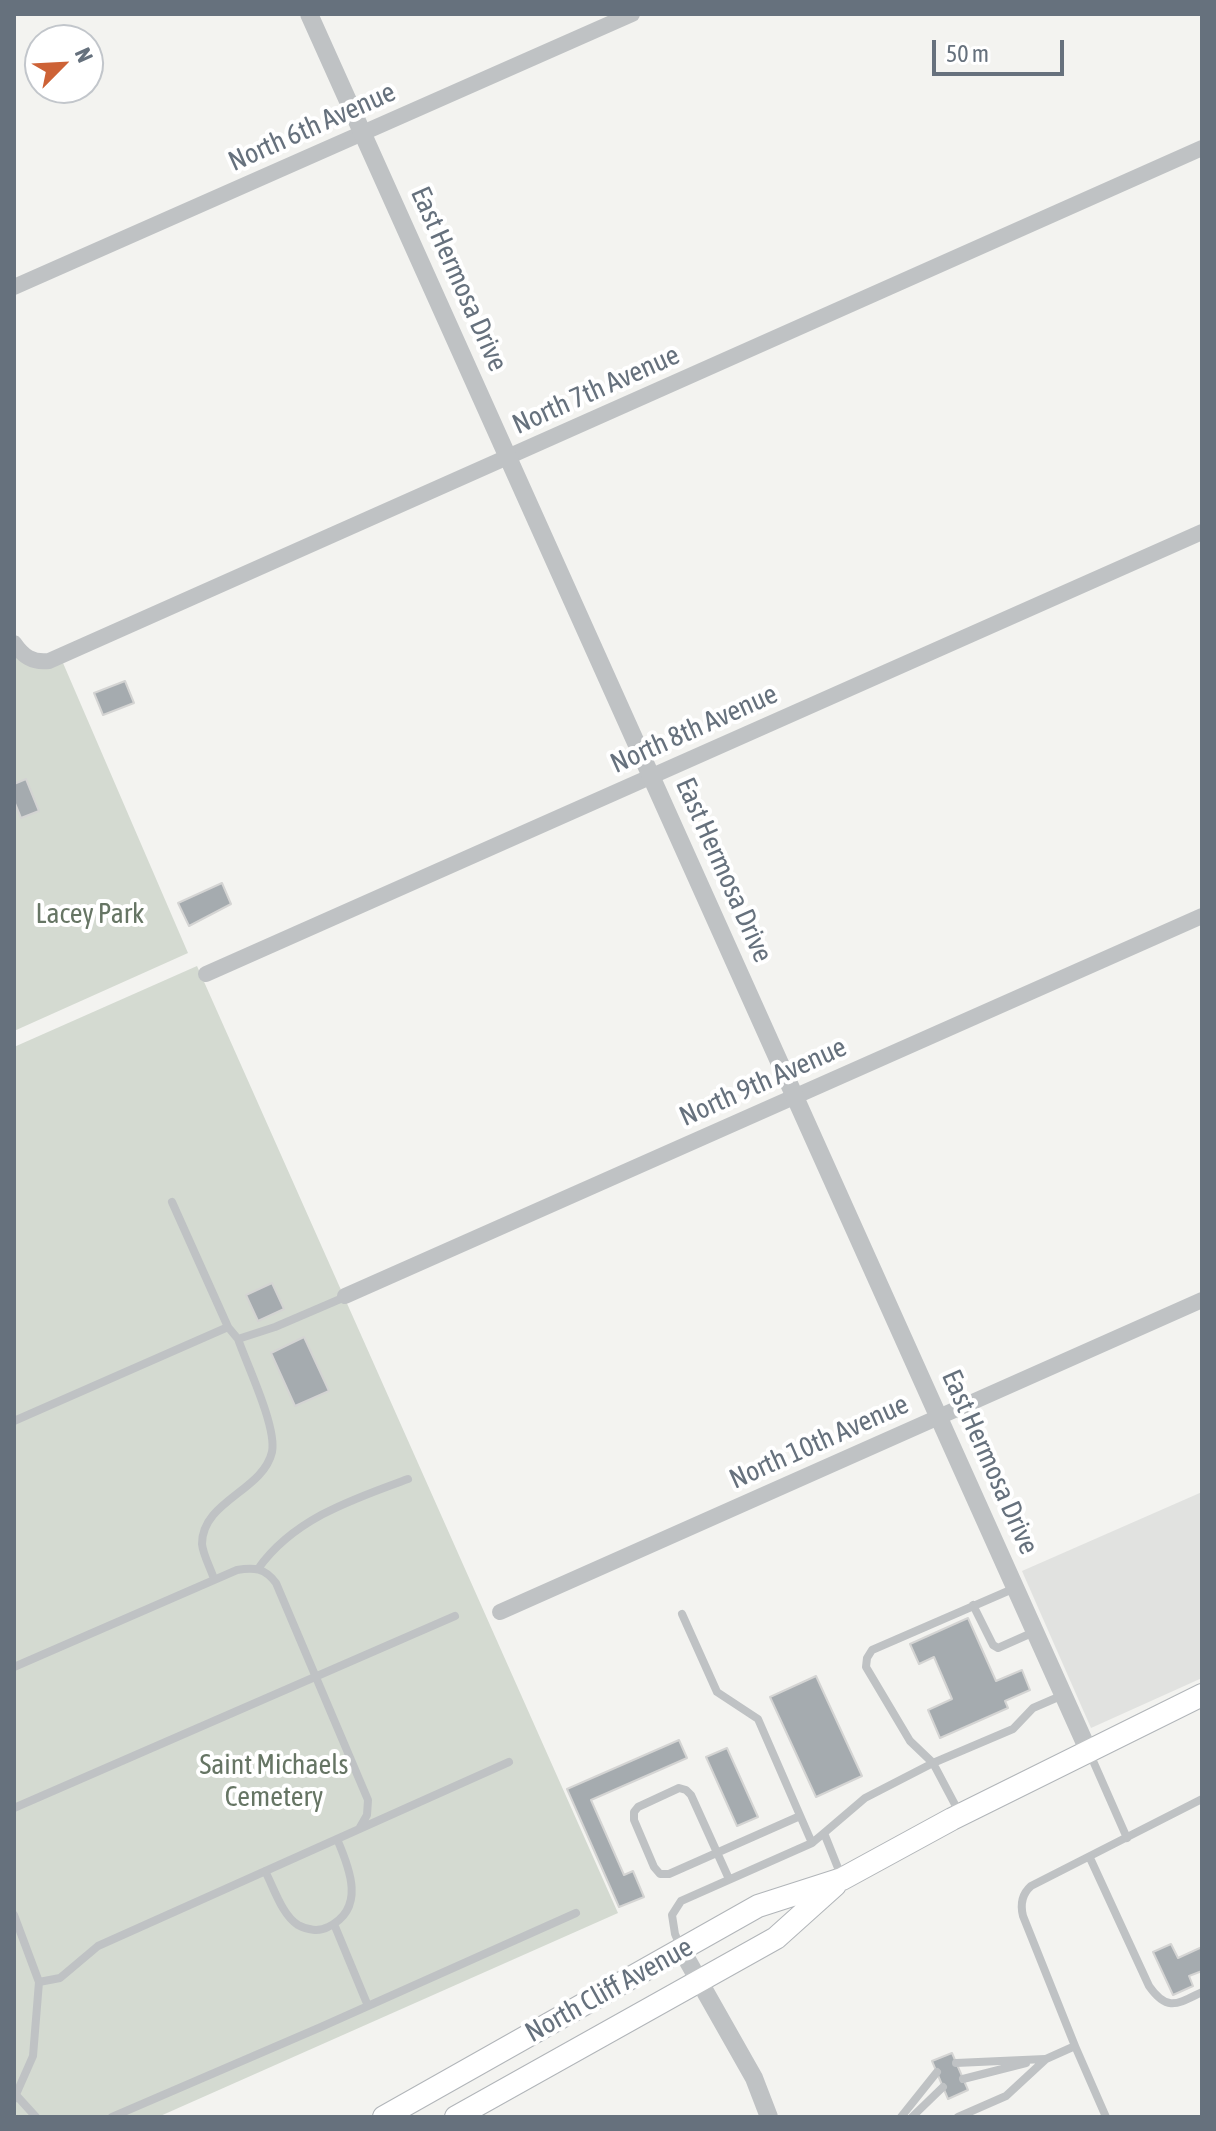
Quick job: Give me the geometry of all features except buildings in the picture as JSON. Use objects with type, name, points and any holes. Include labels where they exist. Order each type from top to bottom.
[{"type":"main road","name":"North Cliff Avenue","points":[[384,2117],[758,1906],[842,1879],[960,1815],[1202,1695]]},
{"type":"main road","name":"North Cliff Avenue","points":[[456,2117],[776,1938],[842,1879]]},
{"type":"street","name":"East Hermosa Drive","points":[[309,14],[1088,1750]]},
{"type":"street","name":"North 6th Avenue","points":[[14,287],[632,14]]},
{"type":"street","name":"North 7th Avenue","points":[[14,643],[21,654],[31,659],[49,661],[1202,148]]},
{"type":"street","name":"North 8th Avenue","points":[[206,974],[1202,532]]},
{"type":"street","name":"North 9th Avenue","points":[[345,1296],[1202,916]]},
{"type":"street","name":"North 10th Avenue","points":[[500,1612],[1202,1300]]},
{"type":"street","points":[[681,1949],[754,2078],[769,2117]]},
{"type":"lane","points":[[172,1202],[228,1327],[238,1339],[271,1429],[272,1453],[262,1470],[243,1491],[221,1507],[209,1523],[202,1544],[214,1579]]},
{"type":"lane","points":[[238,1339],[275,1327],[345,1296]]},
{"type":"lane","points":[[14,1421],[228,1327]]},
{"type":"lane","points":[[258,1569],[287,1537],[324,1513],[354,1498],[408,1479]]},
{"type":"lane","points":[[14,1667],[237,1570],[267,1572],[276,1583],[368,1800],[367,1815],[359,1829]]},
{"type":"lane","points":[[960,1815],[933,1763],[910,1741],[866,1667],[867,1658],[872,1650],[891,1640],[1015,1587]]},
{"type":"lane","points":[[973,1605],[993,1645],[998,1648],[1035,1631]]},
{"type":"lane","points":[[682,1614],[717,1692],[758,1719],[812,1843]]},
{"type":"lane","points":[[14,1808],[455,1616]]},
{"type":"lane","points":[[681,1949],[672,1915],[693,1895],[812,1843],[865,1798],[933,1763],[1013,1729],[1033,1708],[1064,1695]]},
{"type":"lane","points":[[1088,1750],[1127,1838]]},
{"type":"lane","points":[[39,1982],[60,1978],[98,1946],[509,1762]]},
{"type":"lane","points":[[729,1879],[717,1852],[691,1795],[686,1790],[679,1788],[638,1807],[634,1812],[634,1820],[660,1874],[669,1874],[717,1852],[800,1816]]},
{"type":"lane","points":[[1106,2117],[1021,1909],[1024,1893],[1031,1886],[1202,1799]]},
{"type":"lane","points":[[824,1833],[842,1879]]},
{"type":"lane","points":[[265,1871],[288,1915],[298,1925],[323,1930],[349,1909],[353,1895],[352,1877],[337,1839]]},
{"type":"lane","points":[[1090,1858],[1149,1986],[1158,1999],[1168,2004],[1182,2002],[1202,1992]]},
{"type":"lane","points":[[112,2117],[576,1913]]},
{"type":"lane","points":[[14,1915],[39,1982],[33,2056],[15,2097],[36,2117]]},
{"type":"lane","points":[[334,1924],[368,2006]]},
{"type":"lane","points":[[963,2079],[1046,2059],[1075,2046]]},
{"type":"lane","points":[[956,2063],[1046,2059]]},
{"type":"lane","points":[[958,2117],[1006,2096],[1046,2059]]},
{"type":"lane","points":[[901,2117],[937,2072]]},
{"type":"lane","points":[[912,2117],[943,2087]]},
{"type":"shaded area","points":[[1202,1492],[1202,1678],[1091,1728],[1022,1571]]},
{"type":"green space","name":"Lacey Park","points":[[21,654],[60,656],[188,953],[14,1031],[14,657]]},
{"type":"green space","name":"Saint Michaels Cemetery","points":[[197,966],[618,1913],[158,2117],[14,2117],[14,1047]]}]
